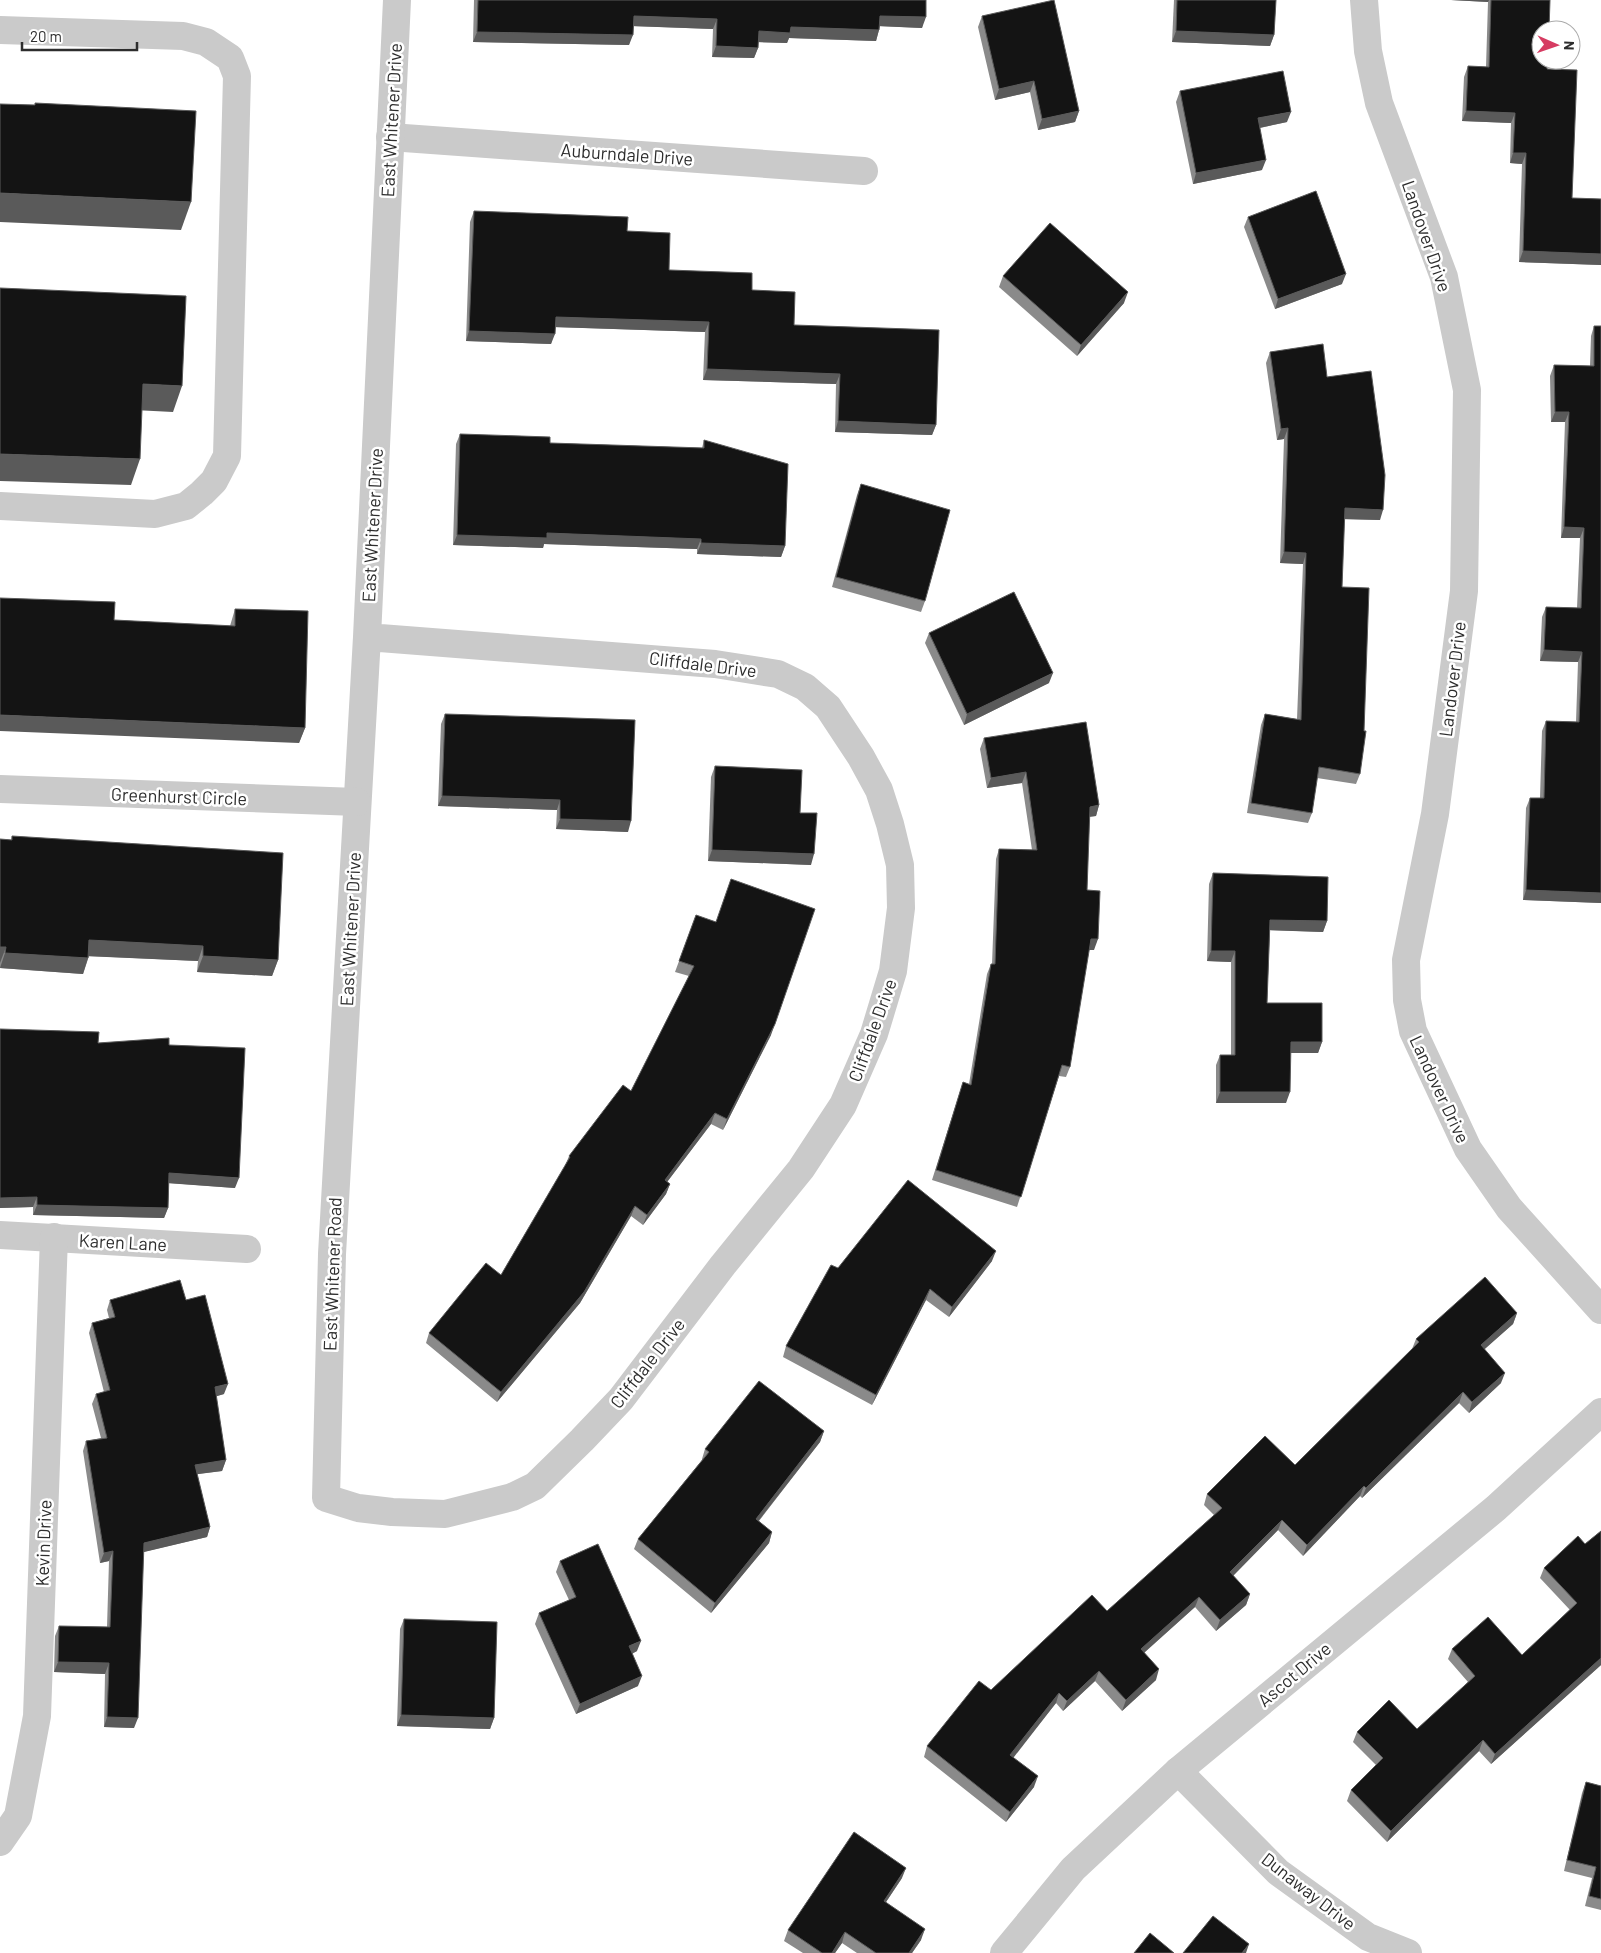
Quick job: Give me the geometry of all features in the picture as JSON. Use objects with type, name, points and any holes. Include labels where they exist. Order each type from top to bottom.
[{"type":"street","name":"East Whitener Drive","points":[[342,1050],[367,636],[397,0]]},
{"type":"street","name":"Landover Drive","points":[[1364,0],[1368,51],[1379,103],[1444,277],[1467,390],[1464,591],[1435,814],[1406,960],[1407,1000],[1411,1023],[1468,1149],[1509,1208],[1601,1310]]},
{"type":"street","points":[[0,30],[183,36],[206,42],[230,58],[237,76],[227,456],[214,480],[186,506],[155,514],[0,506]]},
{"type":"street","name":"Auburndale Drive","points":[[390,137],[864,171]]},
{"type":"street","name":"Cliffdale Drive","points":[[326,1498],[358,1508],[392,1512],[445,1514],[512,1497],[535,1486],[582,1440],[621,1399],[723,1264],[801,1169],[843,1105],[874,1034],[893,971],[901,908],[900,865],[879,790],[861,757],[828,707],[805,687],[778,674],[715,664],[367,636]]},
{"type":"street","name":"Greenhurst Circle","points":[[0,790],[358,802]]},
{"type":"street","name":"East Whitener Road","points":[[326,1498],[332,1254],[342,1050]]},
{"type":"street","name":"Karen Lane","points":[[0,1235],[247,1249]]},
{"type":"street","name":"Kevin Drive","points":[[0,1842],[18,1816],[37,1716],[54,1237]]},
{"type":"street","name":"Ascot Drive","points":[[1004,1953],[1073,1869],[1178,1770],[1496,1508],[1601,1412]]},
{"type":"street","name":"Dunaway Drive","points":[[1178,1770],[1278,1872],[1368,1937],[1408,1953]]},
{"type":"building","points":[[478,0],[926,0],[926,17],[880,16],[879,30],[791,27],[790,33],[759,31],[758,48],[716,46],[717,19],[634,16],[633,35],[477,32]]},
{"type":"building","points":[[1054,0],[1079,111],[1042,119],[1034,81],[999,89],[982,16]]},
{"type":"building","points":[[1177,0],[1276,0],[1274,35],[1176,31]]},
{"type":"building","points":[[1491,0],[1550,0],[1549,20],[1531,20],[1531,70],[1577,70],[1572,198],[1601,199],[1601,254],[1523,251],[1526,153],[1513,153],[1515,113],[1466,111],[1468,66],[1489,67]]},
{"type":"building","points":[[1283,71],[1291,112],[1258,118],[1266,160],[1196,173],[1180,91]]},
{"type":"building","points":[[35,103],[196,111],[191,202],[0,193],[0,104],[35,105]]},
{"type":"building","points":[[1316,191],[1346,274],[1278,299],[1248,217]]},
{"type":"building","points":[[474,211],[628,217],[627,231],[670,233],[669,270],[752,273],[752,290],[795,292],[794,325],[939,330],[936,425],[838,421],[840,374],[707,369],[709,322],[556,317],[555,334],[469,331]]},
{"type":"building","points":[[1050,223],[1128,292],[1081,345],[1003,276]]},
{"type":"building","points":[[0,288],[186,296],[182,386],[143,384],[140,459],[0,454]]},
{"type":"building","points":[[1594,326],[1601,326],[1601,893],[1526,890],[1530,798],[1544,798],[1546,721],[1579,722],[1582,652],[1544,650],[1546,607],[1581,608],[1584,528],[1564,527],[1569,412],[1555,412],[1554,365],[1594,366]]},
{"type":"building","points":[[1323,344],[1327,377],[1371,371],[1385,475],[1383,510],[1345,508],[1342,587],[1369,588],[1364,731],[1366,731],[1360,774],[1319,767],[1312,813],[1251,803],[1265,714],[1301,720],[1306,553],[1284,552],[1288,428],[1281,429],[1270,352]]},
{"type":"building","points":[[460,434],[550,437],[550,443],[704,448],[704,440],[788,464],[785,546],[701,543],[701,539],[547,533],[547,538],[457,535]]},
{"type":"building","points":[[861,484],[950,510],[925,601],[836,577]]},
{"type":"building","points":[[1014,592],[1053,673],[967,714],[929,633]]},
{"type":"building","points":[[0,598],[115,602],[114,620],[235,626],[235,609],[308,611],[305,728],[0,715]]},
{"type":"building","points":[[445,714],[635,720],[631,821],[560,819],[560,800],[442,796]]},
{"type":"building","points":[[1086,722],[1099,805],[1090,807],[1087,890],[1100,891],[1098,939],[1091,939],[1070,1067],[1062,1065],[1021,1197],[936,1170],[963,1082],[971,1085],[991,964],[995,964],[999,849],[1037,850],[1026,772],[991,778],[984,738]]},
{"type":"building","points":[[715,766],[802,770],[800,813],[817,813],[814,854],[712,850]]},
{"type":"building","points":[[12,836],[283,853],[278,960],[203,956],[203,946],[89,940],[88,958],[5,953],[6,947],[0,947],[0,839],[12,840]]},
{"type":"building","points":[[1213,873],[1328,877],[1327,921],[1270,920],[1267,1003],[1322,1003],[1322,1042],[1291,1042],[1290,1092],[1220,1092],[1220,1055],[1235,1055],[1235,951],[1211,951]]},
{"type":"building","points":[[731,879],[815,909],[775,1024],[727,1119],[715,1113],[665,1180],[670,1184],[647,1215],[635,1206],[584,1292],[501,1392],[429,1333],[486,1263],[501,1275],[569,1156],[623,1085],[631,1091],[694,966],[679,961],[696,915],[716,922]]},
{"type":"building","points":[[0,1029],[99,1032],[98,1043],[169,1038],[169,1045],[245,1048],[239,1178],[169,1173],[168,1208],[37,1205],[37,1197],[0,1198]]},
{"type":"building","points":[[908,1180],[996,1251],[952,1307],[930,1289],[876,1395],[786,1346],[831,1265],[838,1268]]},
{"type":"building","points":[[1485,1277],[1517,1313],[1481,1345],[1505,1373],[1472,1402],[1463,1392],[1366,1488],[1364,1486],[1307,1545],[1282,1520],[1230,1572],[1250,1594],[1220,1620],[1199,1597],[1141,1649],[1159,1669],[1126,1700],[1099,1671],[1067,1701],[1059,1693],[1010,1755],[1038,1776],[1010,1812],[927,1746],[979,1681],[991,1690],[1092,1595],[1107,1611],[1222,1508],[1207,1494],[1265,1436],[1295,1465],[1419,1342],[1416,1339]]},
{"type":"building","points":[[180,1280],[186,1300],[205,1295],[228,1384],[215,1387],[226,1460],[195,1465],[210,1527],[144,1543],[138,1718],[107,1717],[109,1663],[58,1662],[59,1626],[110,1627],[113,1551],[104,1553],[86,1441],[107,1438],[96,1394],[110,1390],[92,1323],[115,1317],[110,1300]]},
{"type":"building","points":[[759,1381],[824,1431],[756,1519],[772,1532],[715,1603],[638,1539],[709,1452],[705,1449]]},
{"type":"building","points":[[1601,1531],[1601,1658],[1495,1754],[1483,1740],[1391,1831],[1351,1790],[1383,1758],[1357,1732],[1389,1700],[1417,1729],[1475,1676],[1452,1649],[1488,1617],[1522,1655],[1577,1603],[1544,1568],[1578,1536],[1585,1544]]},
{"type":"building","points":[[598,1544],[641,1641],[629,1646],[642,1676],[580,1704],[539,1613],[576,1597],[560,1561]]},
{"type":"building","points":[[404,1619],[497,1622],[494,1718],[401,1715]]},
{"type":"building","points":[[1586,1782],[1601,1786],[1601,1899],[1589,1896],[1596,1867],[1567,1860]]},
{"type":"building","points":[[854,1832],[906,1868],[884,1901],[925,1929],[909,1953],[876,1953],[845,1932],[832,1953],[822,1953],[788,1930]]},
{"type":"building","points":[[1213,1916],[1249,1944],[1242,1953],[1183,1953]]},
{"type":"building","points":[[1150,1933],[1174,1953],[1134,1953]]}]
